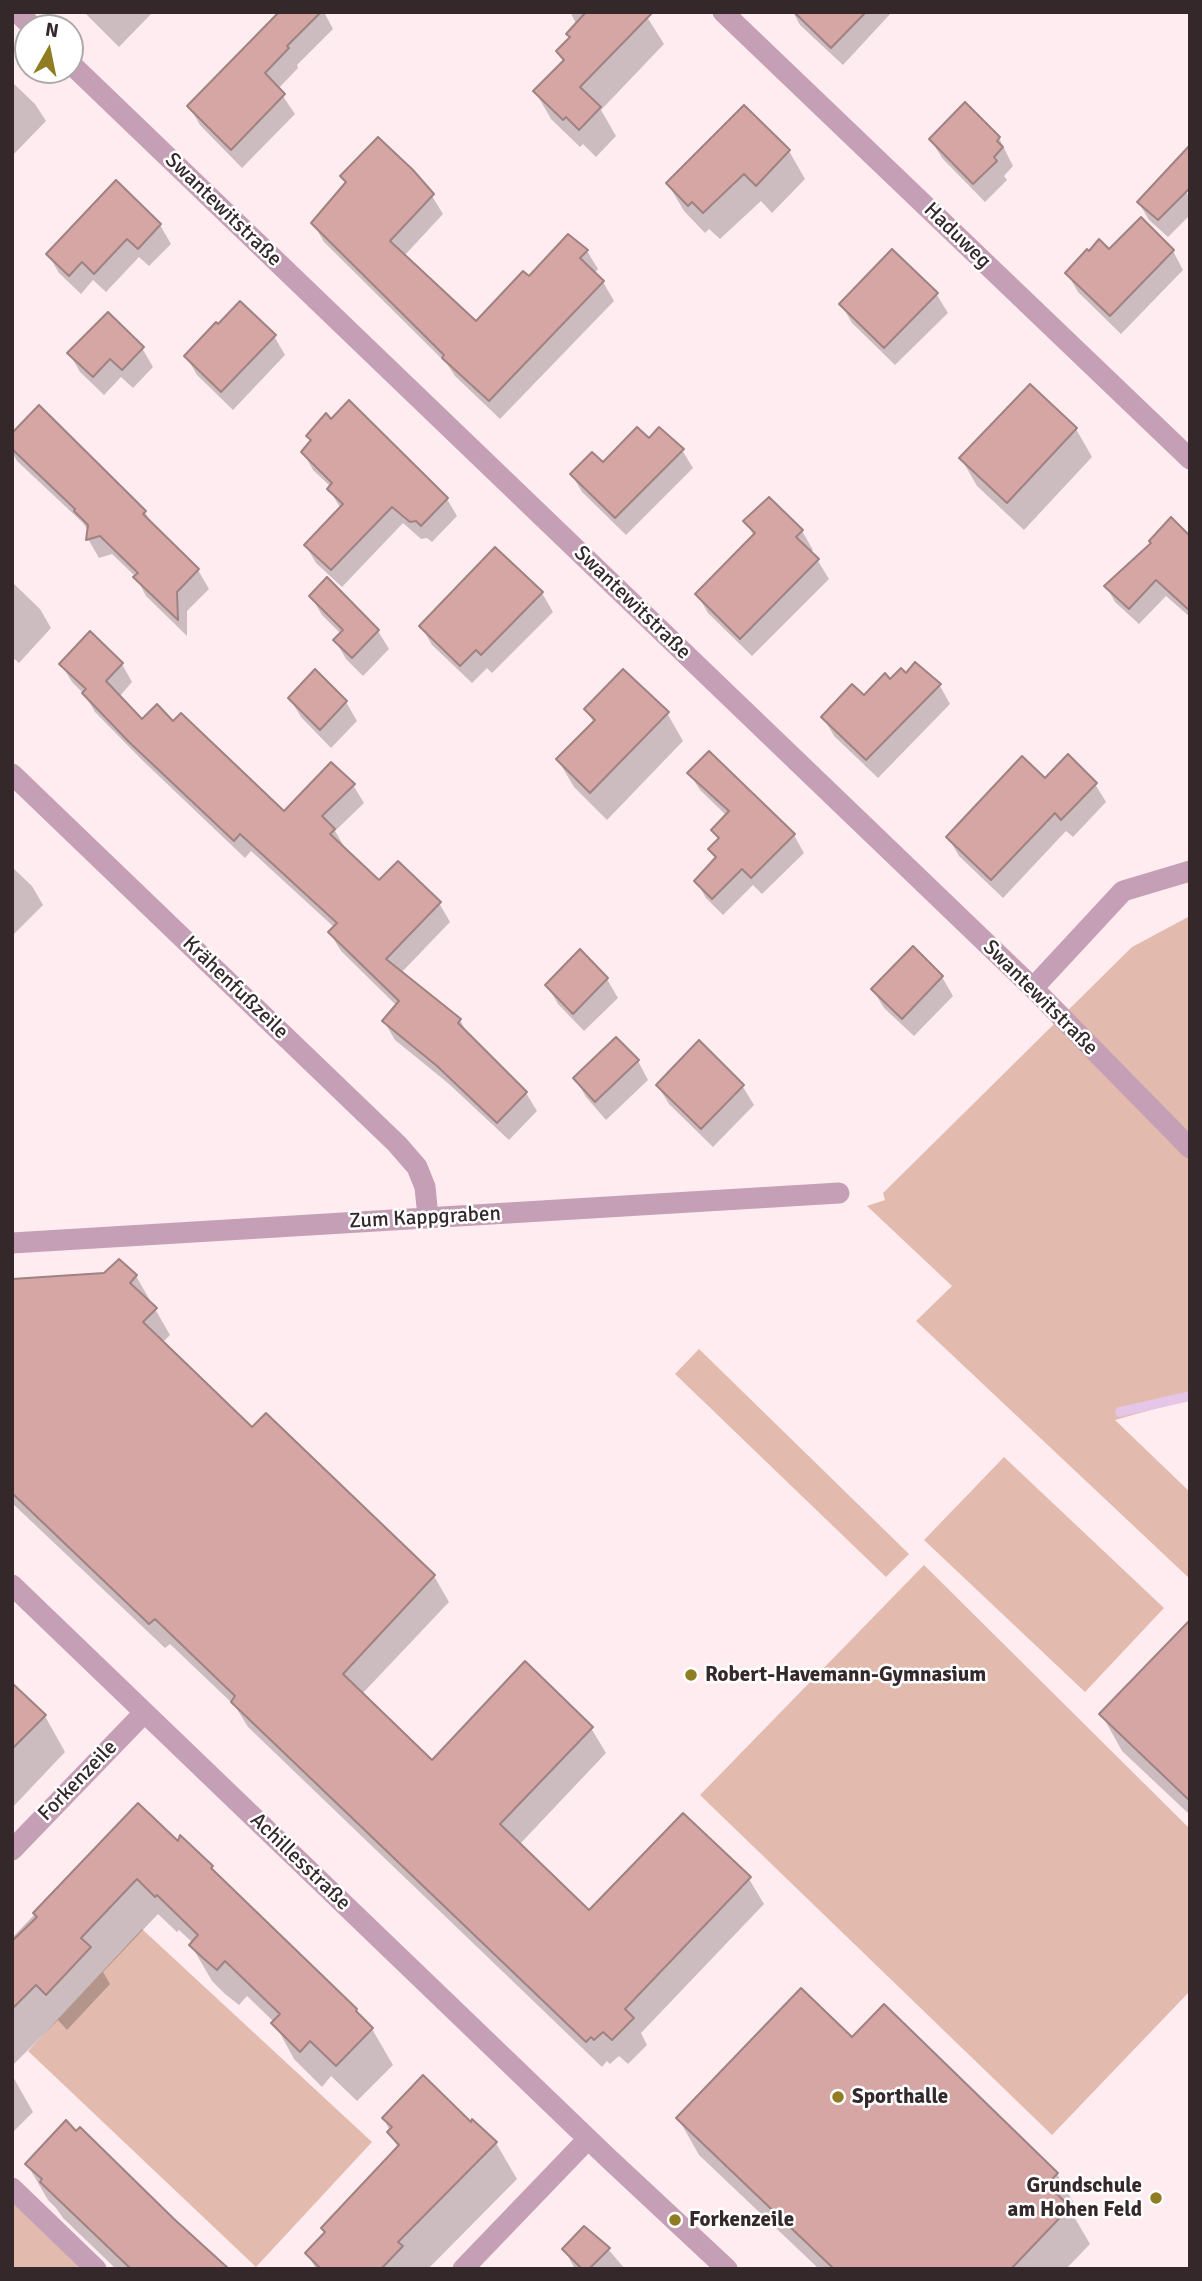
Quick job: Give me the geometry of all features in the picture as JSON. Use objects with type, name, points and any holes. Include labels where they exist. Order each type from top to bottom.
[{"type":"street","name":"Haduweg","points":[[723,12],[1190,459]]},
{"type":"street","name":"Swantewitstraße","points":[[84,76],[1033,988],[1190,1148]]},
{"type":"street","name":"Krähenfußzeile","points":[[12,774],[397,1144],[417,1167],[425,1188],[428,1217]]},
{"type":"street","points":[[1033,988],[1123,891],[1190,872]]},
{"type":"street","name":"Zum Kappgraben","points":[[12,1243],[839,1193]]},
{"type":"street","name":"Achillesstraße","points":[[12,1585],[588,2139],[727,2269]]},
{"type":"street","name":"Forkenzeile","points":[[12,1850],[144,1713]]},
{"type":"street","points":[[463,2269],[588,2139]]},
{"type":"street","points":[[12,2188],[96,2269]]},
{"type":"shaded area","points":[[1190,916],[1190,1399],[1115,1420],[1190,1492],[1190,1579],[916,1321],[952,1286],[867,1206],[885,1200],[883,1193],[1132,947]]},
{"type":"shaded area","points":[[699,1349],[909,1554],[886,1577],[675,1374]]},
{"type":"shaded area","points":[[1004,1457],[1164,1608],[1085,1692],[924,1540]]},
{"type":"shaded area","points":[[924,1565],[1190,1829],[1190,1991],[1052,2135],[700,1795]]},
{"type":"shaded area","points":[[142,1929],[372,2142],[256,2267],[28,2051]]},
{"type":"shaded area","points":[[12,2199],[85,2269],[12,2269]]},
{"type":"building","points":[[279,12],[321,12],[265,73],[285,94],[231,150],[187,106]]},
{"type":"building","points":[[586,12],[653,12],[580,87],[601,107],[579,130],[566,117],[563,120],[533,91],[564,60],[556,51],[570,37],[566,34]]},
{"type":"building","points":[[794,12],[866,12],[831,48]]},
{"type":"building","points":[[965,102],[1000,137],[997,141],[1003,147],[994,157],[997,161],[973,184],[929,139]]},
{"type":"building","points":[[744,105],[790,150],[756,186],[744,174],[703,213],[692,202],[688,206],[666,183]]},
{"type":"building","points":[[378,137],[434,194],[390,241],[476,321],[523,271],[529,276],[568,234],[588,250],[580,258],[604,281],[489,401],[442,358],[444,355],[311,223],[346,182],[340,176]]},
{"type":"building","points":[[1190,145],[1190,188],[1158,220],[1137,202]]},
{"type":"building","points":[[116,180],[161,224],[138,249],[127,239],[94,274],[82,262],[69,276],[46,254]]},
{"type":"building","points":[[1141,217],[1174,250],[1110,316],[1065,273],[1099,239],[1109,249]]},
{"type":"building","points":[[892,249],[938,293],[884,348],[839,304]]},
{"type":"building","points":[[240,301],[276,335],[221,392],[184,356]]},
{"type":"building","points":[[108,312],[144,347],[122,370],[110,359],[93,377],[67,353]]},
{"type":"building","points":[[1030,384],[1077,428],[1007,503],[959,458]]},
{"type":"building","points":[[349,400],[448,498],[421,526],[416,521],[410,522],[392,507],[331,570],[304,545],[343,504],[327,489],[332,483],[301,452],[311,440],[306,436],[326,413],[331,419]]},
{"type":"building","points":[[39,405],[146,511],[143,514],[199,569],[177,592],[178,620],[133,577],[138,573],[100,536],[86,540],[88,525],[75,509],[12,449],[12,433]]},
{"type":"building","points":[[637,427],[649,438],[659,427],[684,449],[615,518],[570,474],[592,452],[603,462]]},
{"type":"building","points":[[769,497],[803,530],[796,537],[819,559],[740,639],[695,594],[755,533],[743,521]]},
{"type":"building","points":[[1171,517],[1190,536],[1190,611],[1156,580],[1129,609],[1104,586],[1151,543],[1149,541]]},
{"type":"building","points":[[495,547],[543,592],[481,655],[476,650],[460,666],[419,626]]},
{"type":"building","points":[[327,577],[379,630],[352,658],[333,640],[343,630],[309,596]]},
{"type":"building","points":[[90,631],[123,663],[106,681],[142,719],[157,704],[173,721],[181,713],[284,811],[331,762],[355,784],[322,816],[335,829],[330,834],[379,880],[398,861],[441,902],[386,959],[461,1019],[458,1023],[527,1092],[497,1123],[437,1066],[382,1021],[399,1001],[328,932],[337,923],[240,834],[234,841],[129,742],[82,693],[86,689],[59,664]]},
{"type":"building","points":[[915,662],[941,684],[866,760],[821,717],[852,684],[864,695],[885,673],[890,679],[901,668],[906,673]]},
{"type":"building","points":[[315,669],[347,701],[320,730],[288,698]]},
{"type":"building","points":[[623,669],[669,712],[590,793],[556,759],[595,720],[584,709]]},
{"type":"building","points":[[709,751],[795,834],[751,878],[742,869],[712,899],[694,881],[716,857],[708,849],[719,838],[711,830],[729,811],[687,773]]},
{"type":"building","points":[[1068,754],[1097,783],[1061,820],[1055,813],[991,880],[946,837],[1022,756],[1045,778]]},
{"type":"building","points":[[913,946],[943,976],[902,1019],[871,989]]},
{"type":"building","points":[[580,949],[608,978],[573,1014],[545,985]]},
{"type":"building","points":[[616,1037],[639,1060],[595,1102],[573,1078]]},
{"type":"building","points":[[699,1040],[744,1085],[701,1129],[656,1085]]},
{"type":"building","points":[[119,1259],[137,1275],[130,1283],[157,1308],[143,1322],[252,1427],[266,1413],[435,1575],[343,1674],[432,1760],[525,1661],[593,1727],[500,1824],[589,1910],[683,1813],[751,1877],[625,2009],[634,2018],[612,2040],[603,2032],[594,2040],[591,2037],[586,2042],[231,1702],[235,1696],[155,1619],[149,1624],[12,1493],[12,1279],[104,1273]]},
{"type":"building","points":[[1190,1620],[1190,1801],[1099,1714]]},
{"type":"building","points":[[12,1683],[46,1715],[12,1749]]},
{"type":"building","points":[[138,1803],[178,1841],[180,1835],[213,1866],[211,1868],[357,2009],[373,2028],[336,2066],[310,2041],[300,2052],[271,2023],[280,2014],[225,1961],[217,1970],[189,1945],[198,1935],[137,1879],[81,1938],[91,1947],[46,1995],[36,1985],[12,2009],[12,1941],[37,1917],[33,1913]]},
{"type":"building","name":"Sporthalle","points":[[801,1988],[852,2037],[884,2004],[1058,2173],[1047,2184],[1070,2207],[1011,2269],[834,2269],[676,2118]]},
{"type":"building","points":[[423,2075],[471,2122],[472,2119],[497,2142],[398,2242],[403,2246],[381,2269],[321,2269],[305,2253],[325,2232],[321,2228],[399,2145],[387,2132],[392,2127],[382,2118]]},
{"type":"building","points":[[66,2120],[76,2131],[80,2127],[229,2269],[131,2269],[40,2182],[42,2179],[25,2164]]},
{"type":"building","points":[[584,2226],[610,2248],[589,2269],[582,2269],[562,2249]]},
{"type":"waterway","points":[[1120,1412],[1190,1396]]},
{"type":"place","name":"Robert-Havemann-Gymnasium","points":[[691,1675]]},
{"type":"place","name":"Sporthalle","points":[[838,2097]]},
{"type":"place","name":"Grundschule am Hohen Feld","points":[[1156,2198]]},
{"type":"place","name":"Forkenzeile","points":[[675,2220]]}]
